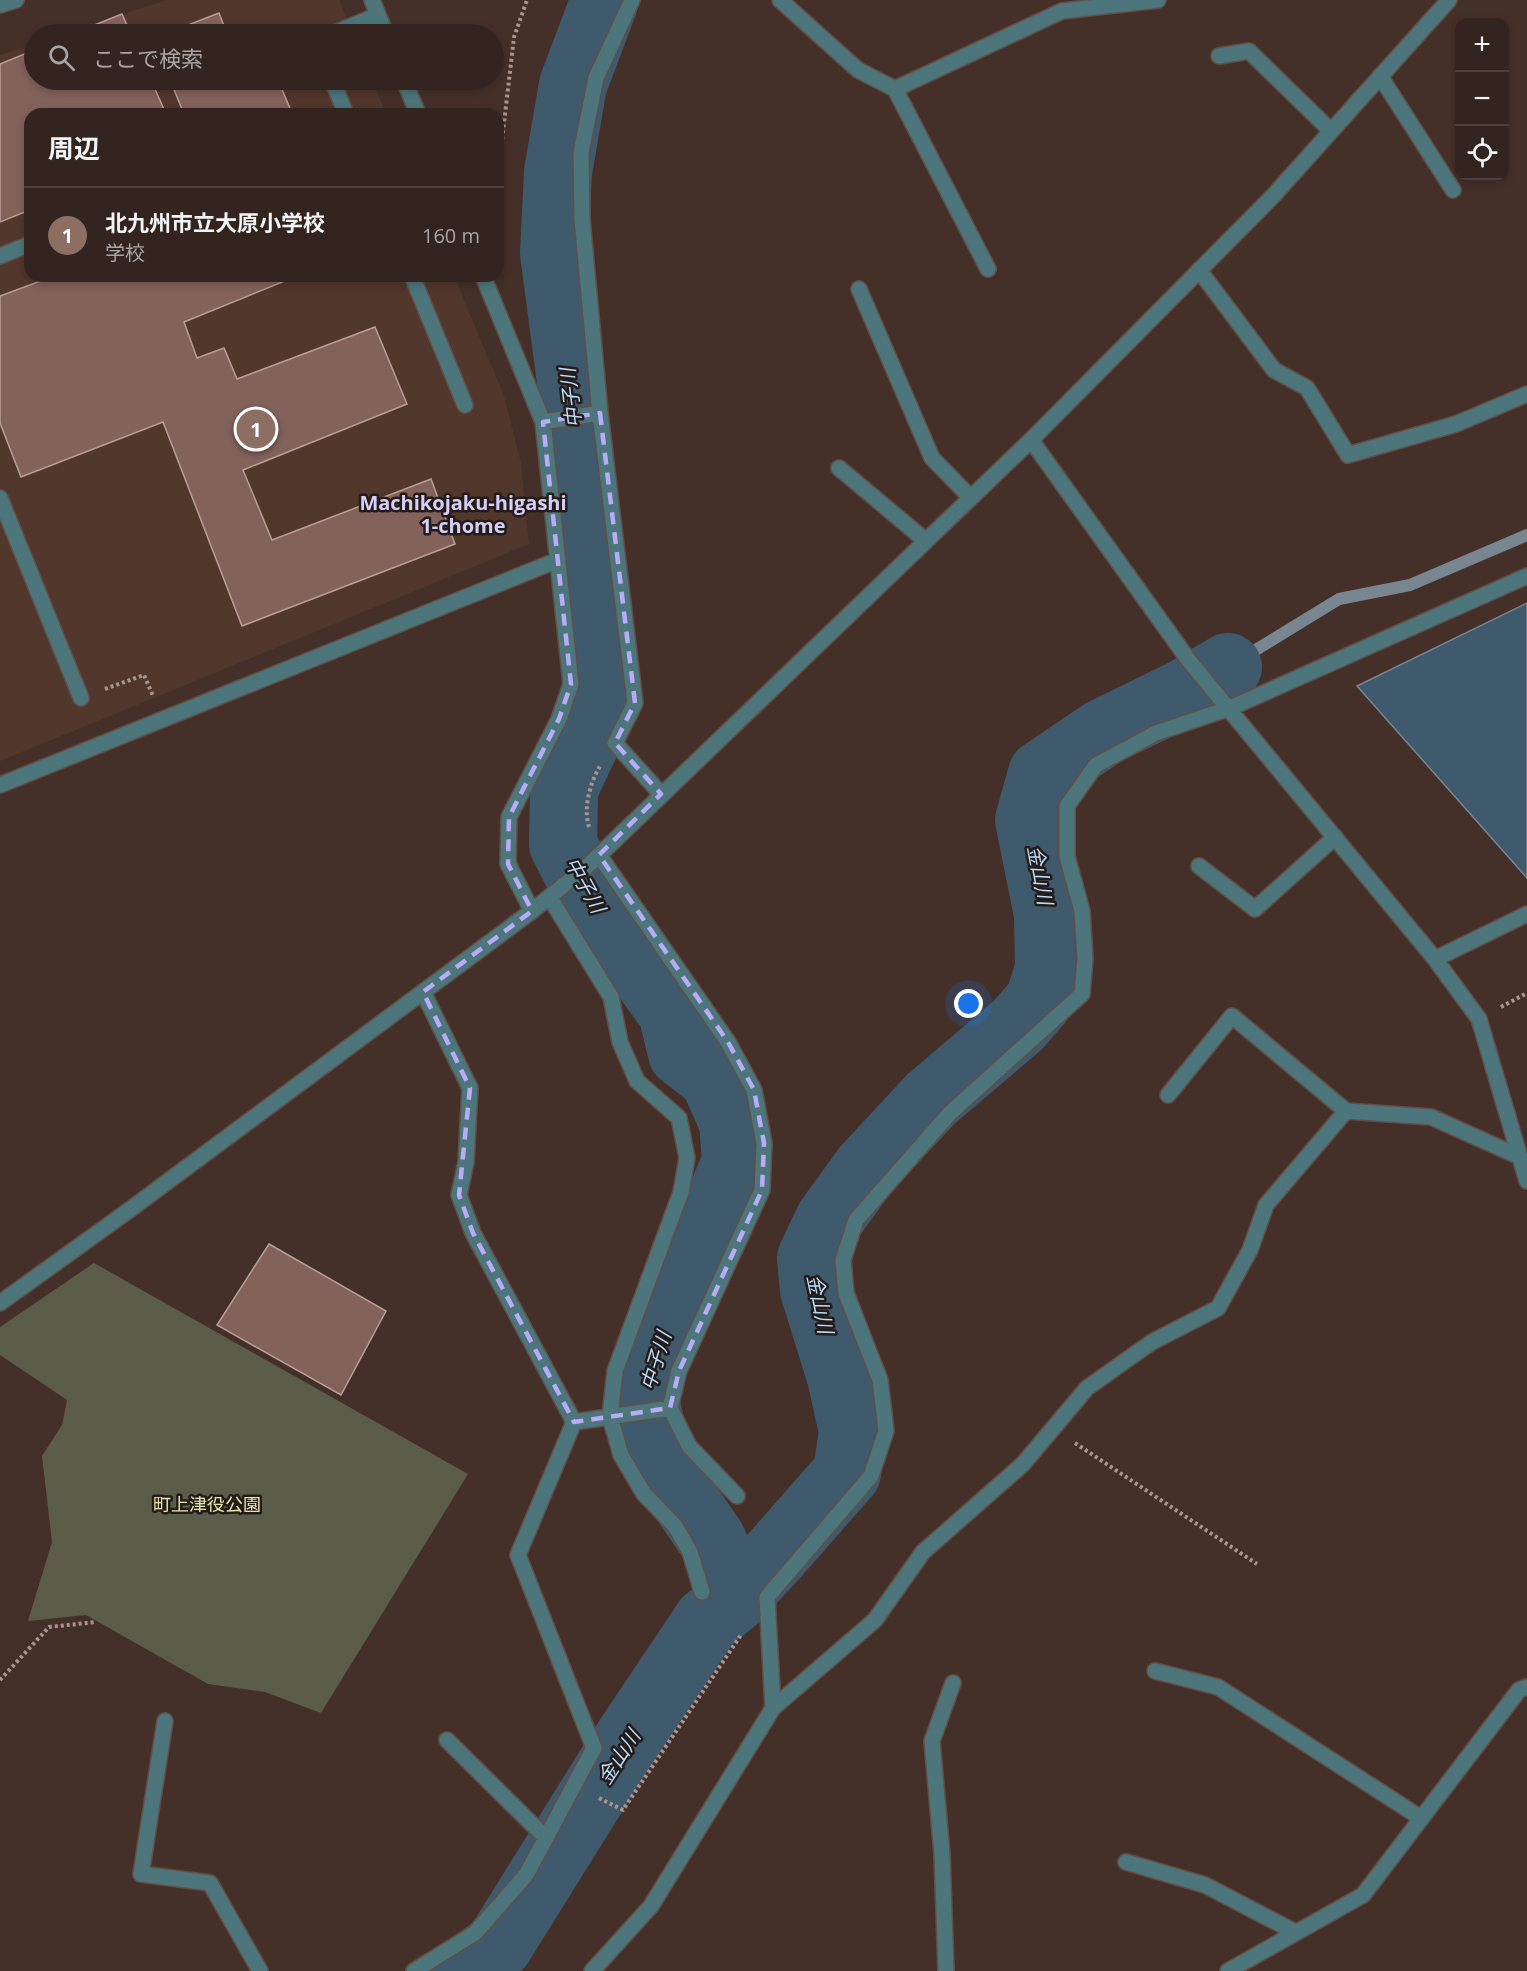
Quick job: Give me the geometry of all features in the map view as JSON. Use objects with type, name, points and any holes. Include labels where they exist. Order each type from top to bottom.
[{"type":"street","points":[[0,5],[16,0]]},
{"type":"street","points":[[372,0],[382,24]]},
{"type":"street","points":[[632,0],[596,78],[581,152],[582,219],[600,413],[635,703],[615,743],[661,795]]},
{"type":"street","points":[[780,0],[858,70],[895,88],[988,269]]},
{"type":"street","points":[[895,88],[1062,11],[1158,0]]},
{"type":"street","points":[[0,1303],[564,887],[1031,440],[1273,196],[1449,0]]},
{"type":"street","points":[[356,24],[378,15]]},
{"type":"street","points":[[1219,56],[1250,51],[1330,131]]},
{"type":"street","points":[[1380,76],[1453,190]]},
{"type":"street","points":[[336,90],[344,108]]},
{"type":"street","points":[[408,90],[416,108]]},
{"type":"street","points":[[0,256],[24,246]]},
{"type":"street","points":[[1199,270],[1274,370],[1307,388],[1348,455],[1456,424],[1527,394]]},
{"type":"street","points":[[414,282],[465,405]]},
{"type":"street","points":[[486,282],[544,422],[571,684],[559,719],[509,817],[508,864],[532,912]]},
{"type":"street","points":[[859,289],[932,458],[971,498]]},
{"type":"street","points":[[544,422],[600,413]]},
{"type":"street","points":[[1031,440],[1190,662],[1435,959],[1479,1019],[1527,1181]]},
{"type":"street","points":[[839,468],[926,541]]},
{"type":"street","points":[[0,498],[81,698]]},
{"type":"street","points":[[0,785],[558,560]]},
{"type":"street","points":[[773,1708],[767,1597],[871,1476],[886,1431],[880,1380],[846,1293],[843,1260],[856,1220],[950,1113],[1082,994],[1084,959],[1082,911],[1067,856],[1067,806],[1096,765],[1156,733],[1228,707],[1527,576]]},
{"type":"street","points":[[1199,866],[1255,909],[1335,837]]},
{"type":"street","points":[[595,859],[728,1042],[754,1090],[764,1143],[762,1190],[679,1371],[666,1409]]},
{"type":"street","points":[[550,898],[611,997],[620,1042],[637,1081],[679,1118],[687,1158],[681,1192],[615,1371],[610,1417],[621,1455],[644,1494],[680,1535],[690,1552],[702,1592]]},
{"type":"street","points":[[1435,959],[1527,914]]},
{"type":"street","points":[[423,992],[470,1088],[466,1162],[459,1195],[473,1233],[574,1422]]},
{"type":"street","points":[[1168,1095],[1232,1016],[1346,1111],[1431,1117],[1520,1157]]},
{"type":"street","points":[[592,1971],[651,1906],[692,1836],[773,1708],[875,1620],[922,1552],[1023,1464],[1087,1388],[1152,1342],[1218,1308],[1250,1250],[1266,1205],[1346,1111]]},
{"type":"street","points":[[574,1422],[666,1409]]},
{"type":"street","points":[[666,1409],[689,1446],[737,1496]]},
{"type":"street","points":[[414,1971],[475,1933],[526,1875],[594,1748],[518,1555],[574,1422]]},
{"type":"street","points":[[1155,1671],[1218,1687],[1421,1818]]},
{"type":"street","points":[[946,1971],[942,1854],[932,1741],[953,1683]]},
{"type":"street","points":[[1228,1971],[1363,1895],[1519,1690],[1527,1687]]},
{"type":"street","points":[[165,1721],[141,1874],[210,1883],[260,1971]]},
{"type":"street","points":[[447,1740],[546,1838]]},
{"type":"street","points":[[1126,1862],[1205,1885],[1295,1932]]},
{"type":"path","points":[[504,123],[514,37],[527,0]]},
{"type":"path","points":[[595,859],[586,816],[592,779],[615,743]]},
{"type":"path","points":[[1053,1428],[1257,1564]]},
{"type":"path","points":[[623,1810],[767,1597]]},
{"type":"path","points":[[0,1680],[49,1627],[96,1622]]},
{"type":"highlighted area","points":[[600,413],[635,703],[615,743],[661,794],[599,855],[728,1042],[754,1090],[764,1143],[762,1190],[679,1371],[670,1408],[574,1422],[473,1233],[459,1195],[470,1088],[423,992],[532,911],[508,864],[509,817],[559,719],[571,684],[543,422]]},
{"type":"shaded area","points":[[167,0],[339,0],[349,24],[93,24]]},
{"type":"shaded area","points":[[24,47],[24,90],[376,90],[384,108],[24,108],[24,282],[456,282],[504,396],[521,463],[529,544],[0,761],[0,55]]},
{"type":"green space","name":"町上津役公園","points":[[94,1263],[468,1474],[321,1713],[265,1692],[208,1684],[86,1615],[28,1621],[52,1542],[42,1456],[62,1425],[67,1400],[0,1355],[0,1327]]},
{"type":"water","points":[[1527,603],[1527,878],[1357,686]]},
{"type":"building","points":[[219,13],[223,24],[191,24]]},
{"type":"building","points":[[122,14],[126,24],[97,24]]},
{"type":"building","points":[[24,54],[24,90],[155,90],[163,108],[24,108],[24,212],[0,222],[0,64]]},
{"type":"building","points":[[174,90],[282,90],[290,108],[182,108]]},
{"type":"building","points":[[38,282],[282,282],[184,322],[197,358],[224,348],[237,379],[375,327],[407,404],[243,470],[272,540],[431,479],[455,544],[242,626],[163,422],[21,477],[0,423],[0,296]]},
{"type":"building","points":[[269,1244],[386,1311],[341,1395],[217,1325]]},
{"type":"waterway","name":"中子川","points":[[605,0],[573,85],[558,172],[554,253],[573,397],[606,699],[564,789],[563,844],[594,905],[672,1012],[682,1053],[713,1077],[733,1122],[736,1162],[658,1347],[644,1397],[660,1464],[712,1540],[724,1566],[733,1600]]},
{"type":"waterway","points":[[1228,667],[1339,599],[1410,585],[1527,535]]},
{"type":"waterway","name":"金山川","points":[[466,1971],[499,1945],[618,1754],[707,1621],[733,1600],[847,1473],[853,1431],[841,1377],[814,1290],[811,1258],[829,1220],[866,1169],[931,1099],[1018,1025],[1039,1001],[1049,969],[1048,914],[1029,820],[1042,774],[1104,732],[1182,694],[1228,667]]},
{"type":"place","name":"北九州市立大原小学校","points":[[256,429]]},
{"type":"district","name":"Machikojaku-higashi 1-chome","points":[[463,514]]}]
